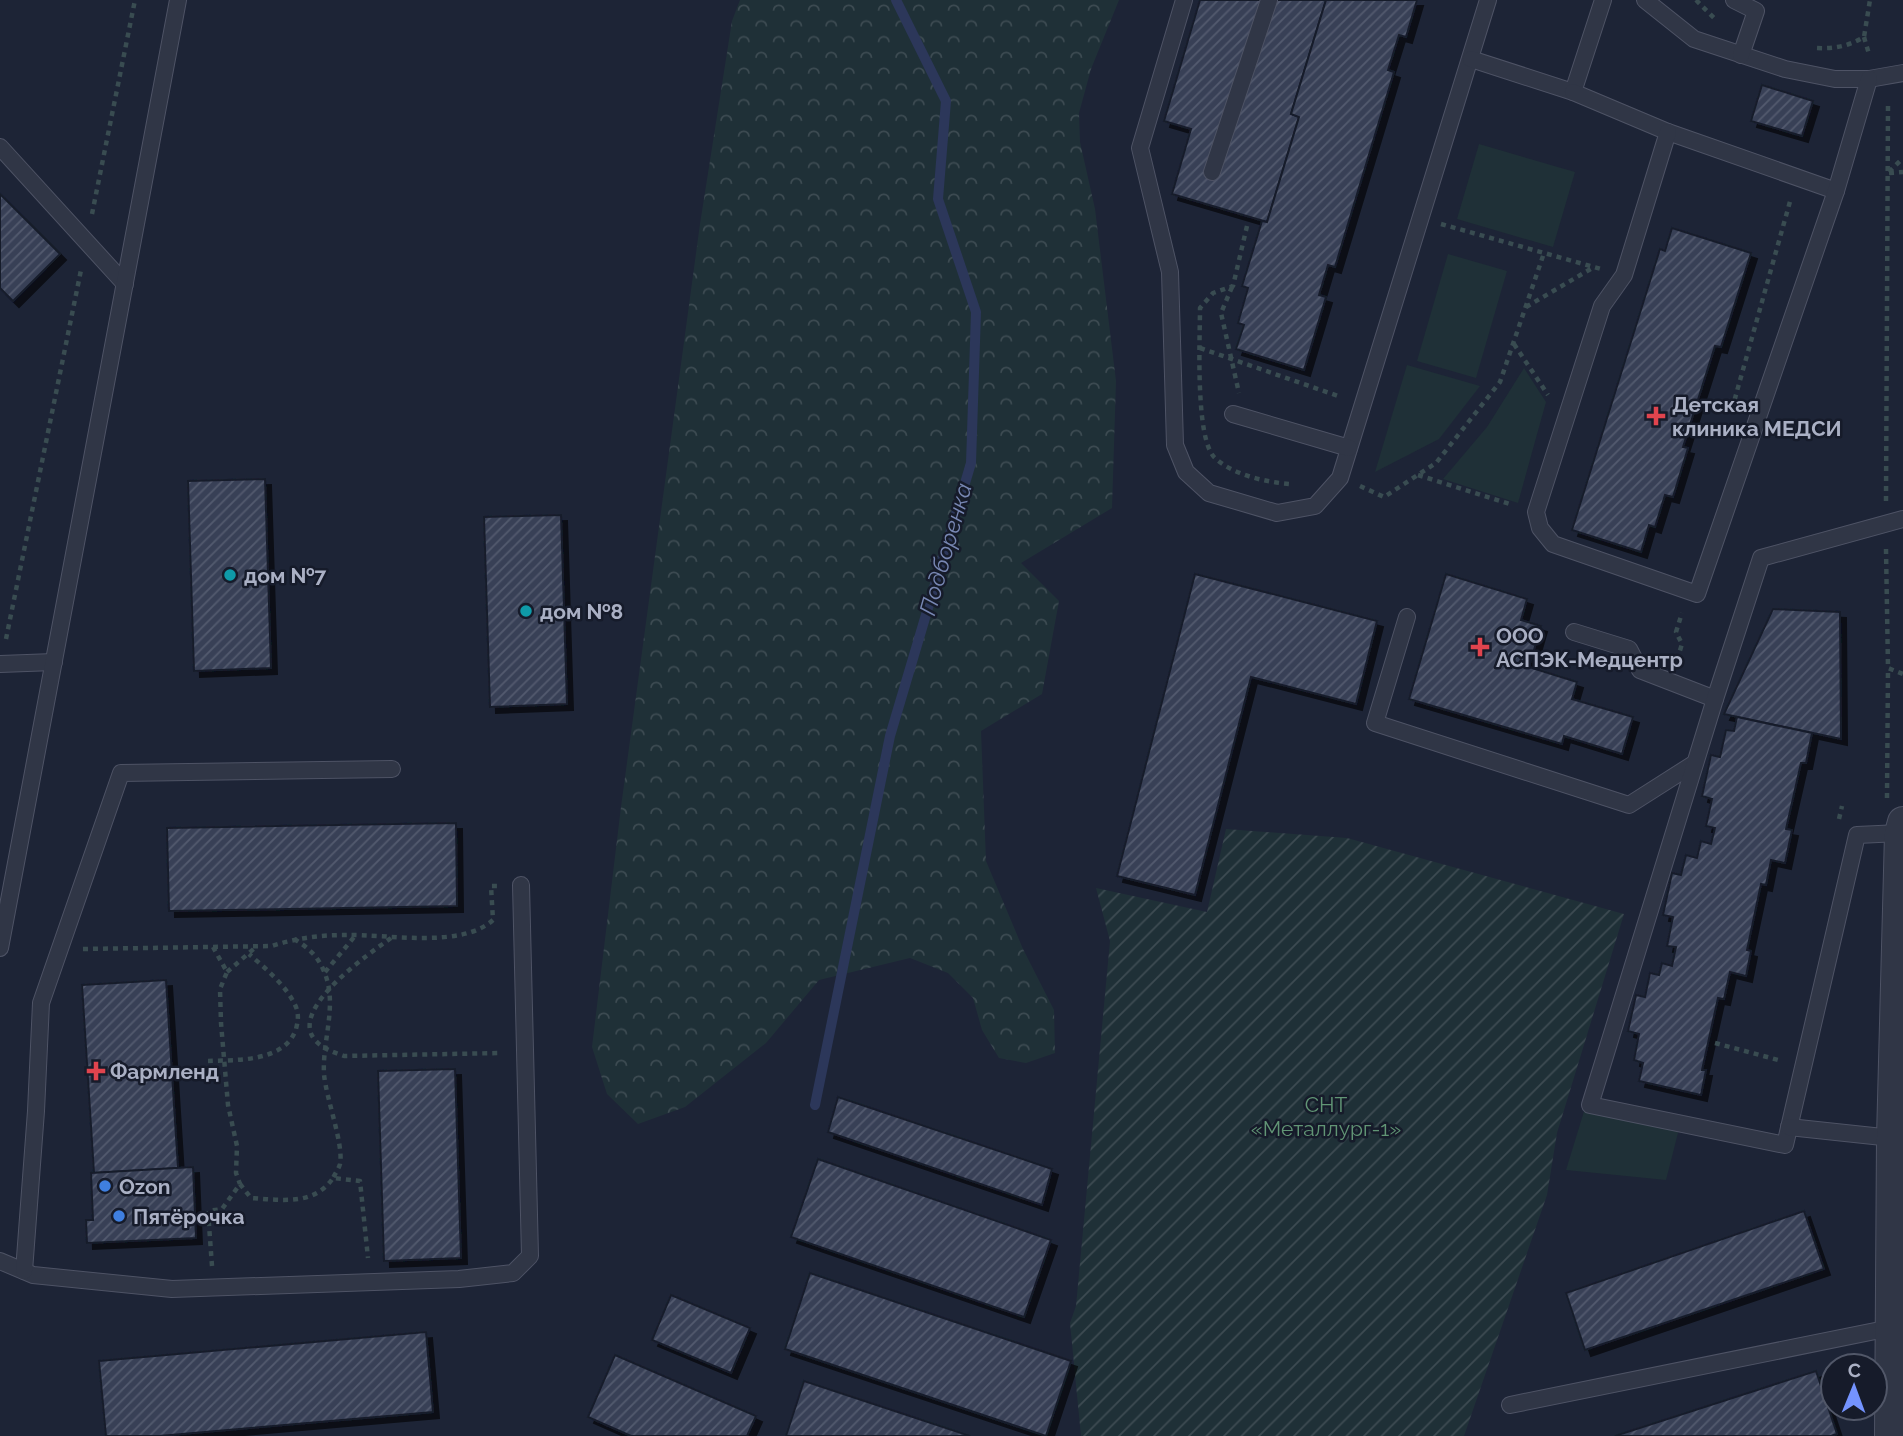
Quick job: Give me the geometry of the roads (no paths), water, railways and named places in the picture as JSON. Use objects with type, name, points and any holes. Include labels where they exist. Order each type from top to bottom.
[{"type":"street","points":[[1890,1436],[1892,1138],[1901,828]]},
{"type":"lane","points":[[0,948],[178,0]]},
{"type":"lane","points":[[1184,0],[1140,148],[1170,272],[1175,445],[1186,472],[1209,493],[1277,513],[1315,506],[1340,478],[1488,0]]},
{"type":"lane","points":[[1212,172],[1269,0]]},
{"type":"lane","points":[[1573,92],[1603,0]]},
{"type":"lane","points":[[1645,0],[1694,39],[1785,69],[1835,79],[1869,79],[1896,75]]},
{"type":"lane","points":[[1734,0],[1756,11],[1741,55]]},
{"type":"lane","points":[[1471,59],[1573,92],[1668,132],[1836,191]]},
{"type":"lane","points":[[1668,132],[1624,275],[1602,306],[1536,512],[1540,528],[1553,544],[1697,594],[1836,191],[1869,79]]},
{"type":"lane","points":[[0,147],[125,284]]},
{"type":"lane","points":[[1239,416],[1349,448]]},
{"type":"lane","points":[[1901,828],[1857,835],[1785,1144],[1590,1105],[1760,558],[1903,519]]},
{"type":"lane","points":[[1407,617],[1375,723],[1629,805],[1695,763]]},
{"type":"lane","points":[[1574,632],[1629,649],[1640,670],[1715,699]]},
{"type":"lane","points":[[1,664],[54,662]]},
{"type":"lane","points":[[24,1271],[41,1003],[121,773],[392,769]]},
{"type":"lane","points":[[0,1261],[33,1275],[172,1289],[459,1279],[513,1273],[530,1256],[521,885]]},
{"type":"lane","points":[[1789,1127],[1892,1138]]},
{"type":"lane","points":[[1510,1405],[1890,1328]]},
{"type":"waterway","name":"Подборенка","points":[[815,1105],[890,736],[971,463],[976,312],[938,199],[946,101],[896,0]]},
{"type":"place","name":"Детская клиника МЕДСИ","points":[[1656,416]]},
{"type":"place","name":"дом №7","points":[[230,575]]},
{"type":"place","name":"дом №8","points":[[526,611]]},
{"type":"place","name":"ООО АСПЭК-Медцентр","points":[[1480,647]]},
{"type":"place","name":"Фармленд","points":[[96,1071]]},
{"type":"place","name":"Ozon","points":[[105,1186]]},
{"type":"place","name":"Пятёрочка","points":[[119,1216]]},
{"type":"park label","name":"СНТ «Металлург-1»","points":[[1326,1116]]}]
